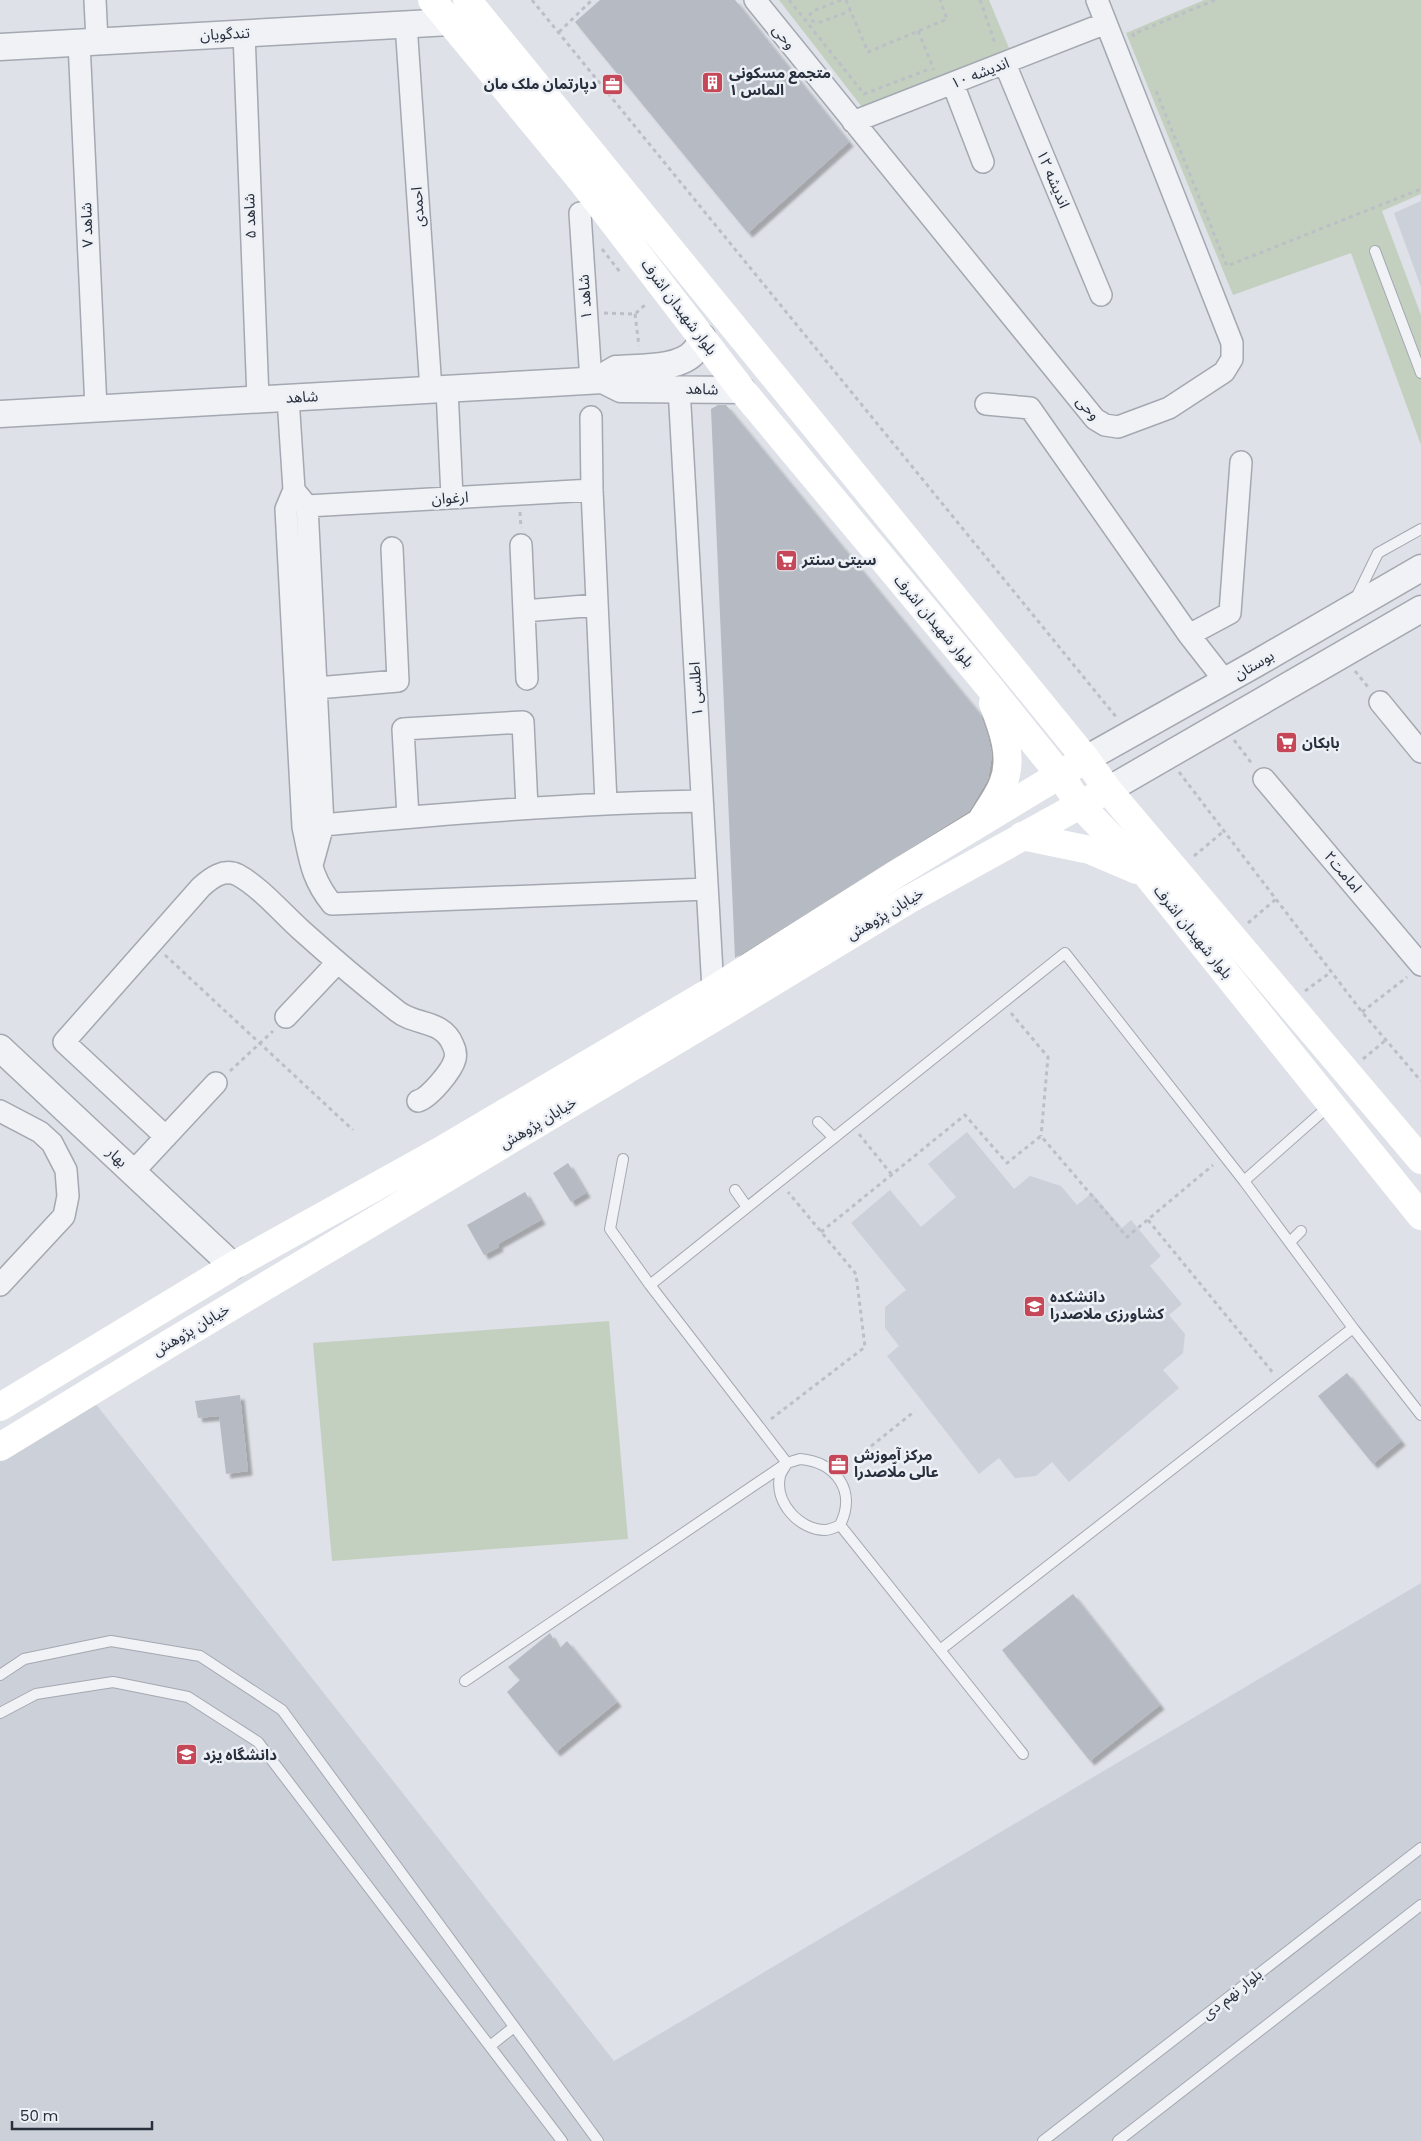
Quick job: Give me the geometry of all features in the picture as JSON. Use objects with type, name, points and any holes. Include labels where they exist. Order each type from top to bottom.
[{"type":"main road","name":"بلوار شهیدان اشرف","points":[[432,0],[622,210],[1086,759],[1108,790],[1421,1160]]},
{"type":"main road","name":"بلوار شهیدان اشرف","points":[[467,0],[622,210],[702,337],[742,390],[986,683],[1060,775],[1080,805],[1147,875],[1421,1216]]},
{"type":"main road","points":[[979,824],[1004,783],[1007,761],[1005,734],[986,683]]},
{"type":"main road","name":"خیابان پژوهش","points":[[0,1407],[233,1266],[440,1151],[713,990],[896,874],[1086,759]]},
{"type":"main road","name":"خیابان پژوهش","points":[[0,1447],[180,1336],[908,900],[1108,790]]},
{"type":"main road","points":[[1022,836],[1090,850],[1147,875]]},
{"type":"street","name":"شاهد ۷","points":[[95,0],[88,42],[96,408]]},
{"type":"street","name":"وحی","points":[[755,0],[1096,419],[1105,424],[1118,426],[1170,408],[1224,372],[1232,359],[1232,343],[1097,0]]},
{"type":"street","name":"تندگویان","points":[[0,47],[450,22]]},
{"type":"street","name":"اندیشه ۱۰","points":[[853,122],[1106,23]]},
{"type":"street","name":"احمدی","points":[[406,24],[439,389],[452,498]]},
{"type":"street","name":"شاهد ۵","points":[[244,33],[258,400]]},
{"type":"street","name":"اندیشه ۱۲","points":[[1005,64],[1101,295]]},
{"type":"street","points":[[947,86],[983,162]]},
{"type":"street","name":"شاهد ۱","points":[[580,218],[586,313],[597,381]]},
{"type":"street","name":"شاهد","points":[[597,381],[616,369],[676,364],[688,358],[696,350],[702,337]]},
{"type":"street","name":"شاهد","points":[[0,414],[597,381],[620,389],[742,390]]},
{"type":"street","name":"اطلسی ۱","points":[[679,388],[713,990]]},
{"type":"street","points":[[288,398],[294,490],[286,509],[303,827],[312,867],[320,888],[332,904],[707,889]]},
{"type":"street","points":[[986,404],[1030,408],[1189,635],[1225,681]]},
{"type":"street","points":[[591,417],[592,490],[606,803]]},
{"type":"street","points":[[1189,635],[1230,613],[1241,462]]},
{"type":"street","points":[[294,490],[307,506],[324,825],[312,867]]},
{"type":"street","name":"ارغوان","points":[[307,506],[592,490]]},
{"type":"street","points":[[522,544],[527,679]]},
{"type":"street","points":[[317,688],[398,681],[392,548]]},
{"type":"street","name":"بوستان","points":[[1086,759],[1258,663],[1421,568]]},
{"type":"street","points":[[524,611],[597,605]]},
{"type":"street","points":[[1108,790],[1421,609]]},
{"type":"street","points":[[1258,663],[1278,692]]},
{"type":"street","points":[[1380,702],[1421,752]]},
{"type":"street","points":[[408,817],[403,729],[523,722],[528,808]]},
{"type":"street","name":"امامت۲","points":[[1264,779],[1417,969]]},
{"type":"street","points":[[324,825],[606,803],[702,802]]},
{"type":"street","points":[[166,1137],[64,1042],[201,887],[219,874],[237,874],[253,886],[338,964],[400,1014],[434,1025],[446,1033],[456,1052],[452,1067],[426,1098],[418,1101]]},
{"type":"street","points":[[286,1017],[338,964]]},
{"type":"street","name":"بهار","points":[[0,1049],[233,1266]]},
{"type":"street","points":[[133,1172],[216,1083]]},
{"type":"street","points":[[0,1111],[40,1132],[52,1143],[66,1170],[68,1196],[64,1216],[0,1285]]},
{"type":"lane","points":[[1375,251],[1421,373]]},
{"type":"lane","points":[[1351,609],[1378,553],[1421,529]]},
{"type":"lane","points":[[650,1284],[1065,953],[1079,962],[1179,1090],[1224,1156],[1421,1415]]},
{"type":"lane","points":[[1244,1181],[1331,1104]]},
{"type":"lane","points":[[818,1122],[834,1138]]},
{"type":"lane","points":[[622,1159],[610,1229],[788,1463]]},
{"type":"lane","points":[[735,1190],[747,1207]]},
{"type":"lane","points":[[1290,1242],[1301,1231]]},
{"type":"lane","points":[[940,1650],[1353,1328]]},
{"type":"lane","points":[[465,1681],[788,1463],[800,1459],[812,1460],[829,1467],[836,1475],[846,1494],[846,1514],[840,1525],[826,1530],[809,1527],[792,1516],[784,1503],[779,1484],[780,1475],[788,1463]]},
{"type":"lane","points":[[840,1525],[1023,1754]]},
{"type":"lane","points":[[0,1675],[24,1659],[111,1641],[200,1656],[282,1710],[598,2141]]},
{"type":"lane","points":[[0,1713],[36,1694],[113,1682],[188,1697],[258,1742],[562,2141]]},
{"type":"lane","name":"بلوار نهم دی","points":[[1043,2141],[1421,1848]]},
{"type":"lane","points":[[1118,2141],[1421,1905]]},
{"type":"lane","points":[[490,2046],[514,2027]]},
{"type":"path","points":[[532,0],[1130,734]]},
{"type":"path","points":[[559,32],[592,0]]},
{"type":"path","points":[[789,0],[864,94],[942,64]]},
{"type":"path","points":[[805,20],[813,11],[841,0]]},
{"type":"path","points":[[846,0],[868,52],[947,19],[940,0]]},
{"type":"path","points":[[980,0],[997,43],[988,46]]},
{"type":"path","points":[[1136,42],[1133,34],[1215,0]]},
{"type":"path","points":[[805,20],[821,22],[850,11]]},
{"type":"path","points":[[918,31],[933,67],[947,86]]},
{"type":"path","points":[[1154,85],[1227,266],[1421,189]]},
{"type":"path","points":[[580,218],[622,274]]},
{"type":"path","points":[[640,297],[652,312]]},
{"type":"path","points":[[586,313],[635,314],[646,304]]},
{"type":"path","points":[[635,314],[643,367]]},
{"type":"path","points":[[519,494],[522,544]]},
{"type":"path","points":[[1342,654],[1380,702]]},
{"type":"path","points":[[1222,724],[1264,779]]},
{"type":"path","points":[[1167,755],[1362,1012],[1421,1081]]},
{"type":"path","points":[[1193,857],[1224,831]]},
{"type":"path","points":[[1247,924],[1276,899]]},
{"type":"path","points":[[152,942],[354,1130]]},
{"type":"path","points":[[1362,1012],[1417,969]]},
{"type":"path","points":[[1301,994],[1331,972]]},
{"type":"path","points":[[821,1232],[965,1116],[1008,1163],[1041,1136],[1048,1057],[1002,1003]]},
{"type":"path","points":[[216,1083],[261,1043],[286,1017]]},
{"type":"path","points":[[1357,1063],[1386,1040]]},
{"type":"path","points":[[851,1124],[892,1175]]},
{"type":"path","points":[[1041,1136],[1128,1237],[1224,1156]]},
{"type":"path","points":[[760,1427],[865,1348],[856,1274],[780,1181]]},
{"type":"path","points":[[1148,1220],[1282,1384]]},
{"type":"path","points":[[836,1475],[915,1411]]},
{"type":"shaded area","points":[[1421,201],[1421,287],[1394,213]]},
{"type":"shaded area","name":"دانشکده کشاورزی ملاصدرا","points":[[967,1132],[1014,1189],[1030,1176],[1061,1186],[1077,1205],[1092,1193],[1122,1228],[1131,1220],[1161,1256],[1150,1266],[1182,1304],[1169,1315],[1185,1334],[1183,1353],[1163,1370],[1179,1388],[1069,1482],[1052,1462],[1036,1476],[1015,1478],[999,1458],[979,1474],[887,1356],[899,1346],[885,1328],[885,1307],[906,1290],[851,1223],[890,1190],[921,1227],[956,1197],[928,1164]]},
{"type":"shaded area","name":"دانشگاه یزد","points":[[95,1403],[614,2061],[1421,1583],[1421,2141],[0,2141],[0,1460]]},
{"type":"green space","points":[[779,0],[989,0],[1009,48],[862,107]]},
{"type":"green space","points":[[1204,0],[1421,0],[1421,194],[1382,211],[1421,315],[1421,445],[1351,253],[1233,295],[1126,33]]},
{"type":"green space","points":[[609,1321],[628,1539],[332,1561],[313,1343]]},
{"type":"building","name":"متجمع مسکونی الماس ۱","points":[[600,0],[735,0],[849,142],[748,233],[575,22]]},
{"type":"building","name":"سیتی سنتر","points":[[718,405],[726,405],[980,714],[992,755],[988,779],[969,811],[735,958],[711,409]]},
{"type":"building","points":[[568,1163],[586,1193],[571,1202],[553,1173]]},
{"type":"building","points":[[525,1192],[541,1220],[498,1244],[499,1247],[484,1255],[467,1225]]},
{"type":"building","points":[[1347,1373],[1401,1441],[1373,1464],[1318,1396]]},
{"type":"building","points":[[240,1395],[248,1471],[226,1474],[219,1416],[198,1418],[195,1401]]},
{"type":"building","points":[[1073,1594],[1160,1705],[1090,1761],[1002,1650]]},
{"type":"building","points":[[550,1633],[559,1649],[567,1641],[617,1702],[556,1752],[507,1692],[520,1680],[508,1667]]},
{"type":"place","name":"متجمع مسکونی الماس ۱","points":[[713,82]]},
{"type":"place","name":"دپارتمان ملک مان","points":[[613,84]]},
{"type":"place","name":"سیتی سنتر","points":[[786,560]]},
{"type":"place","name":"بابکان","points":[[1286,743]]},
{"type":"place","name":"دانشکده کشاورزی ملاصدرا","points":[[1034,1306]]},
{"type":"place","name":"مرکز آموزش عالی ملّاصدرا","points":[[838,1464]]},
{"type":"place","name":"دانشگاه یزد","points":[[187,1755]]}]
